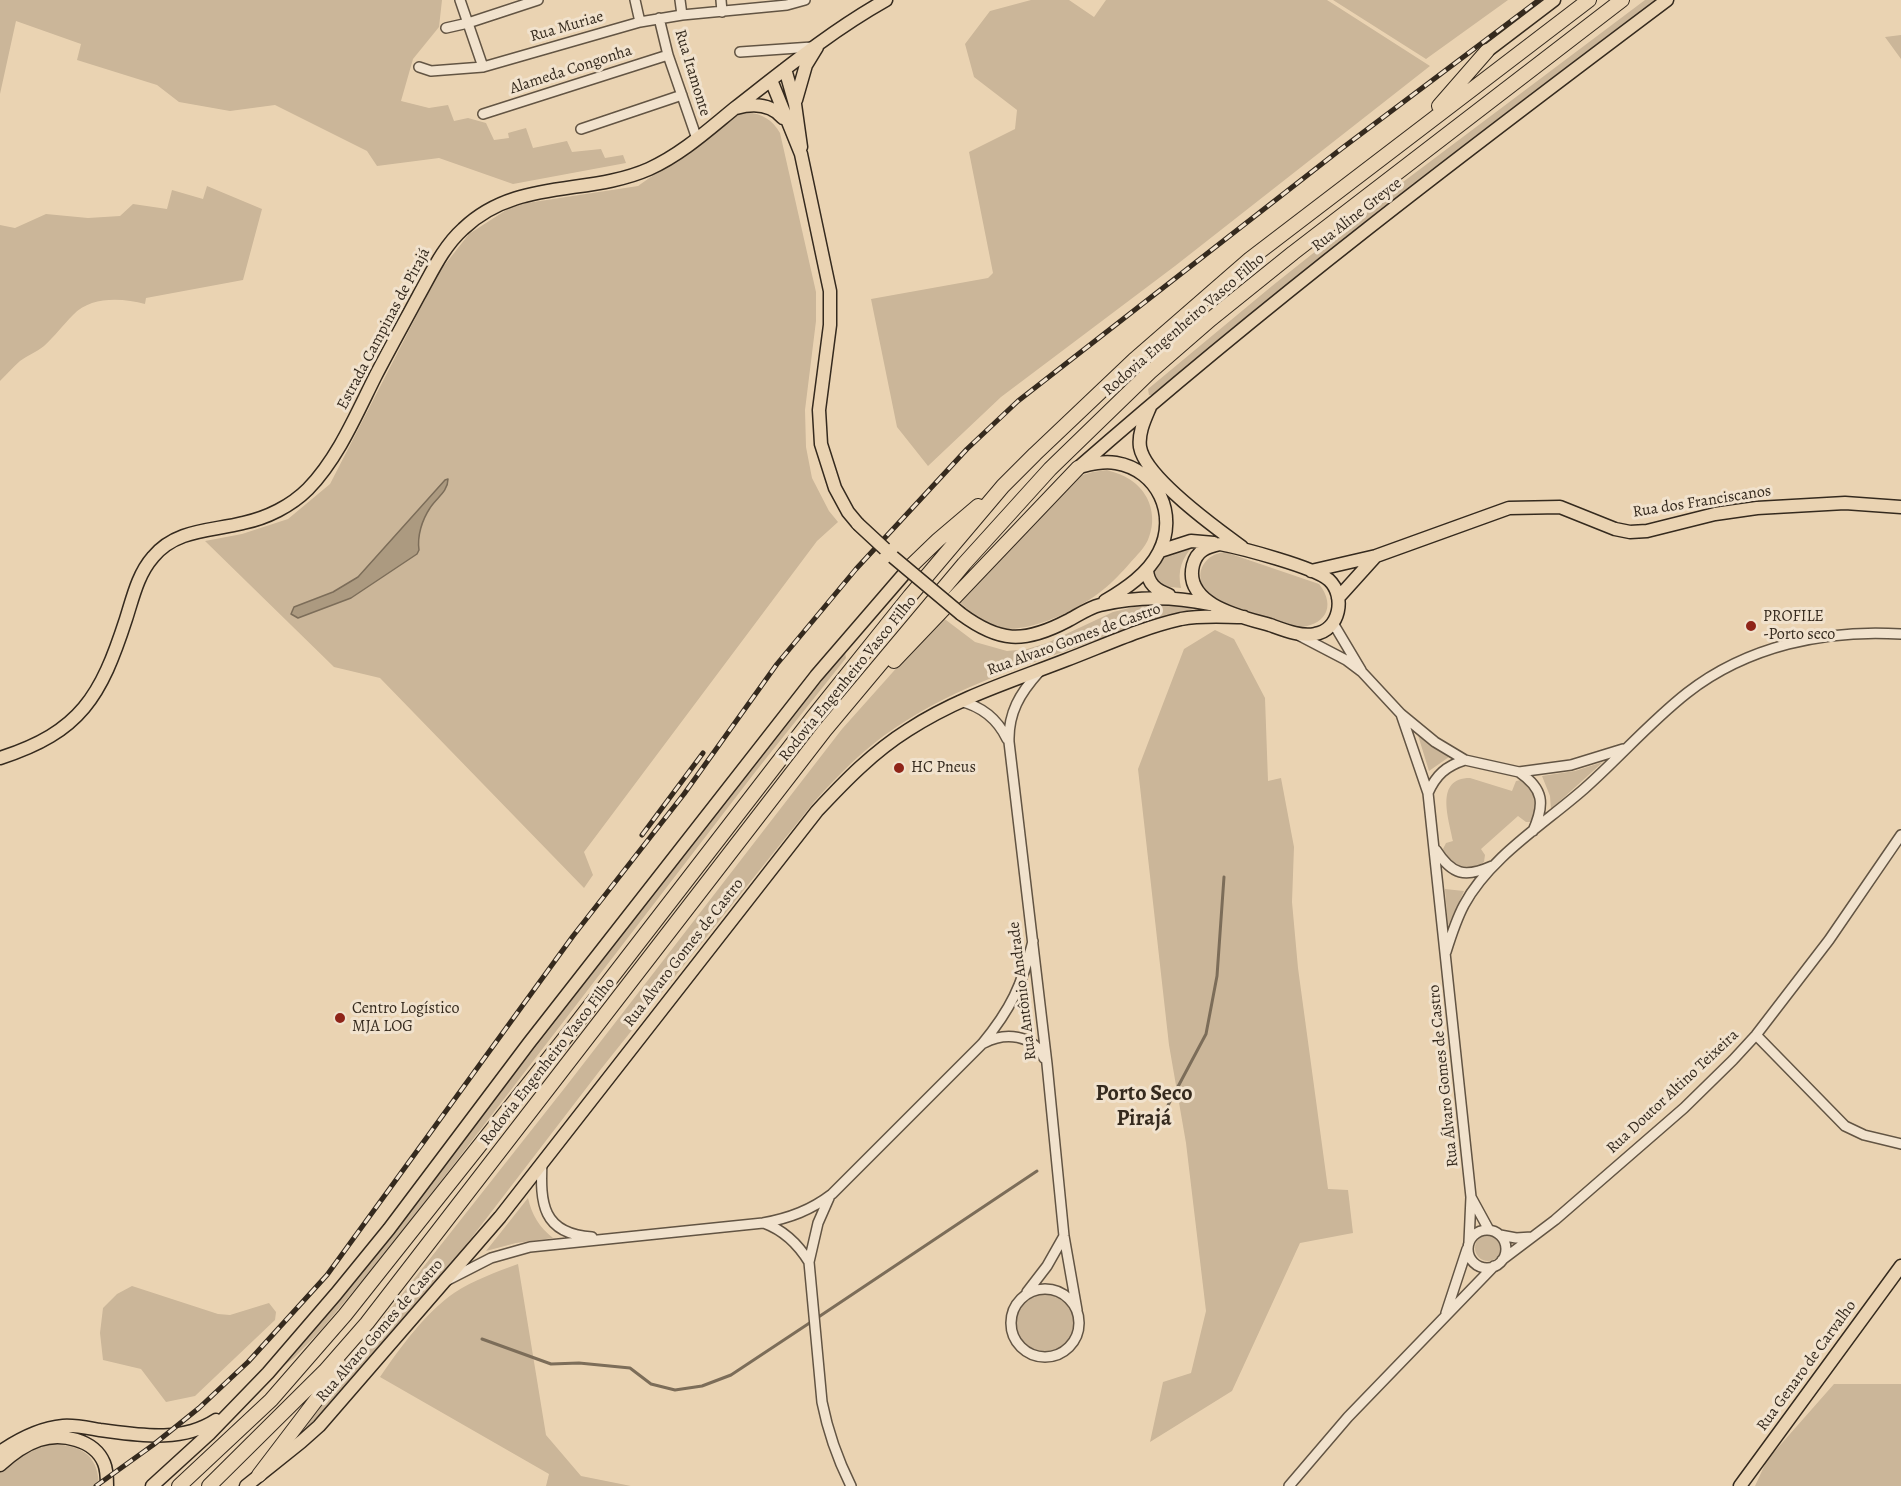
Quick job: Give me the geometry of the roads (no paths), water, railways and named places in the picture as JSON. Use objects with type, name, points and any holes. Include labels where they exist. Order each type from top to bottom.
[{"type":"highway","name":"Rodovia Engenheiro Vasco Filho","points":[[179,1486],[271,1400],[345,1315],[572,1029],[820,708],[1003,486],[1134,360],[1250,259],[1589,0]]},
{"type":"highway","name":"Rodovia Engenheiro Vasco Filho","points":[[209,1486],[325,1371],[367,1323],[825,730],[964,564],[1050,469],[1150,372],[1211,319],[1293,253],[1622,0]]},
{"type":"highway","points":[[1412,134],[1487,51]]},
{"type":"highway","points":[[825,730],[858,699],[1078,468]]},
{"type":"highway","points":[[910,567],[945,534],[1003,486]]},
{"type":"highway","points":[[259,1475],[323,1391],[367,1323]]},
{"type":"main road","name":"Estrada Campinas de Pirajá","points":[[0,758],[32,746],[59,731],[81,712],[93,697],[112,661],[138,581],[145,566],[156,553],[182,536],[201,530],[243,524],[270,515],[308,489],[330,461],[347,432],[435,265],[465,227],[499,205],[528,194],[607,182],[634,175],[662,162],[697,139],[816,43],[886,0]]},
{"type":"main road","points":[[1487,51],[1554,0]]},
{"type":"main road","name":"Rua Aline Greyce","points":[[1078,468],[1270,305],[1387,212],[1667,0]]},
{"type":"main road","points":[[795,104],[806,65],[816,43]]},
{"type":"main road","points":[[785,69],[795,104],[801,154]]},
{"type":"main road","points":[[771,80],[801,154],[828,275],[831,299],[830,326],[819,410],[820,444],[835,488],[848,512],[889,553],[960,614],[984,630],[995,634],[1022,637],[1058,626],[1120,592],[1146,570],[1160,551],[1166,533],[1167,513],[1164,502],[1154,485],[1140,473],[1123,465],[1101,463],[1078,468]]},
{"type":"main road","points":[[734,109],[752,105],[775,109],[790,130]]},
{"type":"main road","points":[[1151,404],[1140,436],[1144,459],[1198,514],[1245,549]]},
{"type":"main road","name":"Rua dos Franciscanos","points":[[1311,571],[1376,556],[1438,535],[1493,512],[1526,506],[1560,507],[1615,529],[1630,532],[1647,531],[1715,514],[1757,508],[1845,503],[1901,507]]},
{"type":"main road","points":[[1160,551],[1201,540],[1245,549],[1311,571],[1323,576],[1336,588],[1338,612],[1333,623],[1321,633],[1312,635],[1289,631],[1244,617],[1215,605],[1199,595],[1191,579],[1192,566],[1205,547],[1220,544]]},
{"type":"main road","name":"Rua dos Franciscanos","points":[[1338,598],[1376,556]]},
{"type":"main road","points":[[152,1486],[209,1434],[299,1339],[389,1229],[530,1043],[809,685],[910,567]]},
{"type":"main road","points":[[1146,570],[1152,586],[1179,598]]},
{"type":"main road","points":[[1097,606],[1147,597],[1179,598],[1215,605]]},
{"type":"main road","name":"Rua Alvaro Gomes de Castro","points":[[259,1475],[302,1443],[319,1426],[446,1281],[500,1217],[817,811],[850,775],[906,730],[959,701],[1143,630],[1179,620],[1208,616],[1244,617]]},
{"type":"main road","name":"Rua Genaro de Carvalho","points":[[1745,1483],[1901,1266]]},
{"type":"main road","points":[[0,1452],[28,1435],[64,1426],[150,1436],[191,1432],[214,1421],[247,1394]]},
{"type":"main road","points":[[0,1465],[10,1456],[39,1440],[54,1437],[69,1438],[78,1440],[100,1456],[105,1464],[107,1486]]},
{"type":"main road","points":[[246,1486],[259,1475]]},
{"type":"street","points":[[460,0],[483,67]]},
{"type":"street","points":[[447,28],[538,0]]},
{"type":"street","points":[[635,0],[640,22]]},
{"type":"street","points":[[680,0],[682,15]]},
{"type":"street","points":[[721,0],[722,12]]},
{"type":"street","name":"Rua Itamonte","points":[[697,139],[668,55],[659,18],[722,12],[764,4],[787,5],[805,0]]},
{"type":"street","name":"Rua Muriae","points":[[419,67],[431,72],[483,67],[659,18]]},
{"type":"street","points":[[740,52],[816,43]]},
{"type":"street","name":"Alameda Congonha","points":[[483,114],[668,55]]},
{"type":"street","points":[[581,129],[682,95]]},
{"type":"street","name":"Rua Álvaro Gomes de Castro","points":[[1333,623],[1362,672],[1401,714],[1435,742],[1465,760],[1519,771]]},
{"type":"street","name":"Rua Álvaro Gomes de Castro","points":[[1289,631],[1331,652],[1362,672]]},
{"type":"street","points":[[1533,832],[1586,788],[1625,748],[1688,692],[1730,666],[1796,641],[1877,632],[1901,634]]},
{"type":"street","name":"Rua Antônio Andrade","points":[[1041,669],[1016,702],[1011,717],[1009,742],[1047,1064],[1064,1236],[1077,1310]]},
{"type":"street","name":"Rua Antônio Andrade","points":[[959,701],[987,713],[999,725],[1009,742]]},
{"type":"street","name":"Rua Álvaro Gomes de Castro","points":[[1401,714],[1428,793],[1471,1197]]},
{"type":"street","points":[[1519,771],[1571,765],[1625,748]]},
{"type":"street","points":[[1428,793],[1438,775],[1452,764],[1465,760]]},
{"type":"street","points":[[1519,771],[1533,783],[1539,792],[1540,813],[1533,832]]},
{"type":"street","name":"Rua Álvaro Gomes de Castro","points":[[1446,952],[1464,905],[1493,866],[1533,832]]},
{"type":"street","name":"Rua Doutor Altino Teixeira","points":[[1502,1260],[1555,1220],[1684,1108],[1756,1035],[1829,940],[1901,835]]},
{"type":"street","points":[[1434,848],[1442,860],[1457,872],[1467,874],[1493,866]]},
{"type":"street","points":[[446,1281],[508,1252],[530,1247],[763,1223],[799,1214],[818,1204],[832,1194],[982,1044],[1006,1013],[1015,996],[1033,941]]},
{"type":"street","points":[[1756,1035],[1845,1126],[1864,1135],[1901,1144]]},
{"type":"street","points":[[982,1044],[1000,1037],[1020,1037],[1036,1046],[1047,1064]]},
{"type":"street","points":[[542,1162],[542,1203],[551,1219],[573,1234],[613,1238]]},
{"type":"street","points":[[832,1194],[818,1223],[808,1262],[826,1424],[832,1446],[852,1486]]},
{"type":"street","points":[[1471,1197],[1489,1230]]},
{"type":"street","points":[[1445,1315],[1468,1244],[1471,1197]]},
{"type":"street","points":[[763,1223],[772,1226],[791,1240],[808,1262]]},
{"type":"street","points":[[1494,1266],[1481,1267],[1471,1259],[1468,1244],[1477,1232],[1489,1230],[1516,1238],[1532,1237]]},
{"type":"street","points":[[1289,1486],[1348,1418],[1445,1315],[1502,1260],[1506,1250],[1500,1235]]},
{"type":"street","points":[[1024,1295],[1035,1290],[1054,1290],[1070,1300],[1077,1310],[1078,1333],[1064,1352],[1053,1357],[1029,1354],[1013,1337],[1010,1326],[1011,1314],[1016,1304],[1047,1266],[1064,1236]]},
{"type":"waterway","points":[[1165,1111],[1206,1034],[1217,976],[1224,877]]},
{"type":"waterway","points":[[817,1318],[1037,1171]]},
{"type":"waterway","points":[[482,1339],[551,1364],[579,1363],[630,1368],[651,1384],[675,1390],[702,1386],[731,1375],[811,1322]]},
{"type":"railway","points":[[96,1486],[199,1408],[248,1362],[327,1275],[573,936],[684,794],[777,664],[856,569],[967,449],[1018,401],[1341,149],[1539,0]]},
{"type":"railway","points":[[642,835],[703,753]]},
{"type":"place","name":"PROFILE -Porto seco","points":[[1751,626]]},
{"type":"place","name":"HC Pneus","points":[[899,768]]},
{"type":"place","name":"Centro Logístico MJA LOG","points":[[340,1018]]},
{"type":"district","name":"Porto Seco Pirajá","points":[[1144,1108]]}]
